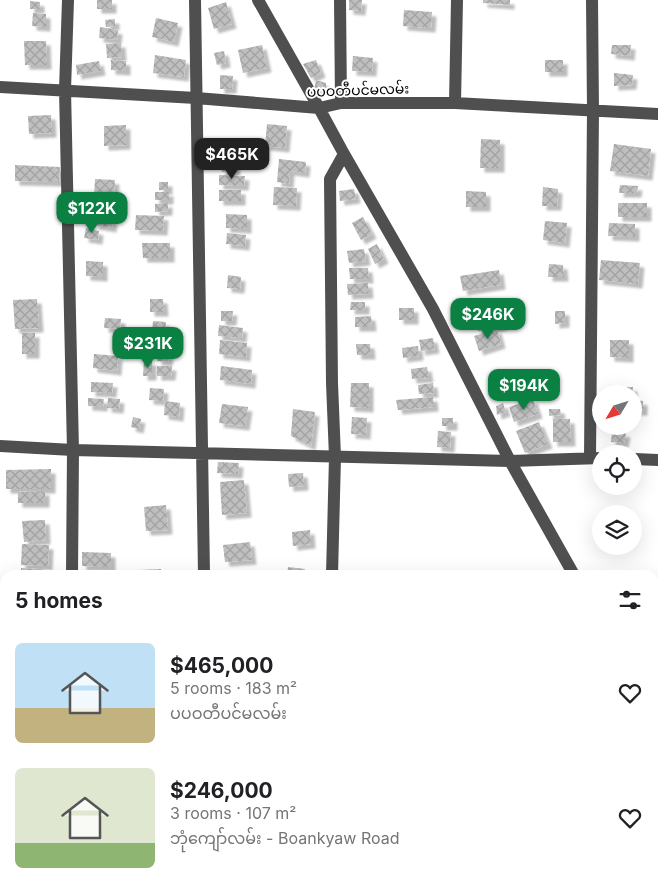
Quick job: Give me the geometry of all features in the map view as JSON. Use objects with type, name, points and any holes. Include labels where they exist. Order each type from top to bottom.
[{"type":"street","points":[[68,0],[65,90],[73,450],[72,570]]},
{"type":"street","points":[[195,0],[204,570]]},
{"type":"street","points":[[258,0],[433,309],[510,461],[571,570]]},
{"type":"street","points":[[340,0],[342,103]]},
{"type":"street","points":[[455,104],[457,0]]},
{"type":"street","points":[[592,0],[596,445]]},
{"type":"street","name":"ပပဝတီပင်မလမ်း","points":[[0,87],[196,98],[319,108],[342,103],[455,104],[658,114]]},
{"type":"street","points":[[332,570],[335,457],[332,383],[330,179],[344,154]]},
{"type":"street","points":[[0,446],[73,450],[510,461],[592,458]]},
{"type":"street","points":[[642,459],[658,460]]},
{"type":"building","points":[[97,0],[112,0],[112,9],[97,9]]},
{"type":"building","points":[[349,0],[362,0],[361,11],[349,10]]},
{"type":"building","points":[[483,0],[510,0],[510,5],[483,3]]},
{"type":"building","points":[[30,1],[40,2],[40,9],[30,9]]},
{"type":"building","points":[[226,2],[232,24],[214,29],[208,8]]},
{"type":"building","points":[[404,10],[432,12],[431,28],[403,26]]},
{"type":"building","points":[[33,13],[46,14],[46,27],[32,26]]},
{"type":"building","points":[[156,18],[178,23],[174,42],[152,37]]},
{"type":"building","points":[[115,19],[115,26],[106,27],[105,20]]},
{"type":"building","points":[[100,27],[118,30],[117,40],[99,38]]},
{"type":"building","points":[[24,41],[46,41],[47,65],[25,65]]},
{"type":"building","points":[[121,43],[122,57],[107,58],[106,44]]},
{"type":"building","points":[[262,45],[267,68],[243,73],[238,50]]},
{"type":"building","points":[[612,45],[631,45],[630,56],[611,54]]},
{"type":"building","points":[[224,51],[226,63],[217,65],[214,53]]},
{"type":"building","points":[[155,55],[186,60],[184,77],[153,73]]},
{"type":"building","points":[[353,56],[373,58],[372,72],[352,71]]},
{"type":"building","points":[[111,60],[126,61],[126,71],[111,70]]},
{"type":"building","points":[[316,60],[321,73],[311,78],[303,64]]},
{"type":"building","points":[[545,60],[563,60],[563,72],[545,72]]},
{"type":"building","points":[[99,61],[101,71],[77,75],[76,65]]},
{"type":"building","points":[[614,73],[633,75],[632,85],[614,86]]},
{"type":"building","points":[[220,75],[233,76],[232,89],[220,89]]},
{"type":"building","points":[[316,80],[326,83],[326,89],[314,91]]},
{"type":"building","points":[[51,115],[52,133],[29,134],[28,116]]},
{"type":"building","points":[[267,124],[287,126],[285,148],[265,146]]},
{"type":"building","points":[[126,125],[126,145],[104,146],[104,126]]},
{"type":"building","points":[[481,139],[500,140],[500,168],[480,168]]},
{"type":"building","points":[[614,144],[651,149],[648,176],[610,171]]},
{"type":"building","points":[[221,155],[235,155],[236,171],[222,172]]},
{"type":"building","points":[[279,159],[306,162],[305,173],[290,171],[289,184],[277,182]]},
{"type":"building","points":[[15,165],[60,167],[59,182],[15,181]]},
{"type":"building","points":[[219,175],[245,176],[244,186],[219,185]]},
{"type":"building","points":[[95,179],[115,180],[114,198],[94,197]]},
{"type":"building","points":[[159,182],[168,182],[168,190],[159,190]]},
{"type":"building","points":[[620,185],[638,186],[637,193],[619,193]]},
{"type":"building","points":[[274,187],[297,188],[296,206],[273,205]]},
{"type":"building","points":[[543,187],[558,189],[557,206],[542,206]]},
{"type":"building","points":[[354,189],[356,199],[340,201],[339,191]]},
{"type":"building","points":[[219,190],[241,190],[241,201],[219,201]]},
{"type":"building","points":[[466,191],[486,192],[486,207],[466,207]]},
{"type":"building","points":[[155,192],[169,192],[169,200],[155,200]]},
{"type":"building","points":[[168,203],[168,211],[155,212],[155,204]]},
{"type":"building","points":[[618,203],[647,203],[647,217],[618,217]]},
{"type":"building","points":[[102,207],[114,208],[113,215],[102,214]]},
{"type":"building","points":[[226,214],[247,215],[247,229],[226,228]]},
{"type":"building","points":[[136,215],[164,216],[163,231],[135,230]]},
{"type":"building","points":[[96,217],[113,220],[112,228],[94,225]]},
{"type":"building","points":[[363,217],[372,234],[361,240],[352,223]]},
{"type":"building","points":[[545,221],[567,223],[565,243],[543,240]]},
{"type":"building","points":[[609,223],[635,224],[635,237],[608,236]]},
{"type":"building","points":[[86,228],[99,231],[98,240],[84,238]]},
{"type":"building","points":[[227,233],[246,235],[245,246],[226,244]]},
{"type":"building","points":[[142,243],[170,243],[170,258],[143,258]]},
{"type":"building","points":[[377,244],[384,259],[375,264],[368,249]]},
{"type":"building","points":[[364,249],[366,261],[349,263],[347,251]]},
{"type":"building","points":[[601,260],[640,263],[638,284],[599,280]]},
{"type":"building","points":[[86,261],[103,262],[103,277],[86,276]]},
{"type":"building","points":[[549,264],[563,265],[564,277],[548,277]]},
{"type":"building","points":[[349,268],[368,268],[369,279],[350,279]]},
{"type":"building","points":[[499,270],[501,285],[463,291],[460,276]]},
{"type":"building","points":[[228,275],[241,277],[240,289],[227,288]]},
{"type":"building","points":[[368,283],[369,294],[348,295],[347,284]]},
{"type":"building","points":[[37,299],[39,328],[15,329],[13,300]]},
{"type":"building","points":[[150,299],[163,299],[164,312],[150,312]]},
{"type":"building","points":[[351,302],[365,302],[365,310],[350,310]]},
{"type":"building","points":[[487,305],[489,314],[467,317],[466,308]]},
{"type":"building","points":[[399,308],[414,308],[414,320],[399,320]]},
{"type":"building","points":[[221,311],[233,311],[232,321],[221,321]]},
{"type":"building","points":[[555,311],[565,311],[565,323],[555,324]]},
{"type":"building","points":[[501,313],[503,326],[478,331],[476,318]]},
{"type":"building","points":[[371,316],[372,327],[355,327],[355,317]]},
{"type":"building","points":[[105,318],[121,319],[120,329],[104,328]]},
{"type":"building","points":[[153,321],[166,322],[165,332],[152,331]]},
{"type":"building","points":[[219,325],[243,328],[242,338],[218,336]]},
{"type":"building","points":[[497,329],[501,344],[479,351],[474,336]]},
{"type":"building","points":[[22,333],[35,333],[35,354],[22,354]]},
{"type":"building","points":[[157,336],[166,336],[167,349],[157,350]]},
{"type":"building","points":[[433,338],[435,349],[421,351],[419,340]]},
{"type":"building","points":[[220,340],[247,343],[246,357],[219,354]]},
{"type":"building","points":[[610,340],[629,340],[629,358],[610,357]]},
{"type":"building","points":[[356,344],[370,344],[371,355],[357,355]]},
{"type":"building","points":[[418,346],[419,356],[403,358],[402,348]]},
{"type":"building","points":[[158,353],[169,355],[168,362],[157,361]]},
{"type":"building","points":[[94,354],[118,356],[117,371],[93,368]]},
{"type":"building","points":[[144,361],[152,361],[152,376],[143,376]]},
{"type":"building","points":[[157,366],[172,366],[171,376],[157,376]]},
{"type":"building","points":[[221,366],[252,370],[251,384],[220,380]]},
{"type":"building","points":[[427,367],[429,378],[412,379],[411,369]]},
{"type":"building","points":[[91,382],[113,383],[112,393],[91,392]]},
{"type":"building","points":[[351,383],[369,383],[369,408],[350,407]]},
{"type":"building","points":[[433,383],[434,393],[419,394],[418,385]]},
{"type":"building","points":[[150,388],[164,389],[163,401],[149,400]]},
{"type":"building","points":[[433,397],[434,407],[398,410],[396,400]]},
{"type":"building","points":[[88,398],[104,399],[103,407],[88,406]]},
{"type":"building","points":[[108,398],[120,399],[119,409],[107,408]]},
{"type":"building","points":[[533,399],[538,414],[514,422],[509,407]]},
{"type":"building","points":[[165,401],[180,403],[179,417],[164,415]]},
{"type":"building","points":[[503,403],[506,412],[497,415],[496,406]]},
{"type":"building","points":[[222,404],[248,407],[245,426],[219,423]]},
{"type":"building","points":[[293,409],[315,412],[311,446],[291,436]]},
{"type":"building","points":[[549,409],[560,409],[561,415],[549,416]]},
{"type":"building","points":[[133,417],[141,419],[139,429],[131,427]]},
{"type":"building","points":[[352,417],[367,418],[366,435],[351,434]]},
{"type":"building","points":[[442,418],[453,418],[453,426],[442,426]]},
{"type":"building","points":[[553,419],[570,419],[571,442],[553,442]]},
{"type":"building","points":[[539,422],[548,444],[525,453],[516,431]]},
{"type":"building","points":[[438,431],[451,432],[450,448],[437,447]]},
{"type":"building","points":[[612,435],[626,435],[624,443],[611,442]]},
{"type":"building","points":[[218,462],[239,463],[238,474],[217,473]]},
{"type":"building","points":[[51,469],[51,489],[6,489],[6,470]]},
{"type":"building","points":[[303,473],[304,486],[289,487],[288,474]]},
{"type":"building","points":[[244,480],[247,513],[222,515],[220,482]]},
{"type":"building","points":[[45,491],[45,503],[18,503],[18,492]]},
{"type":"building","points":[[166,505],[168,530],[146,531],[144,507]]},
{"type":"building","points":[[45,520],[46,540],[24,542],[22,521]]},
{"type":"building","points":[[310,530],[311,544],[293,546],[292,532]]},
{"type":"building","points":[[250,542],[252,560],[225,562],[223,545]]},
{"type":"building","points":[[22,544],[49,545],[48,566],[21,565]]},
{"type":"building","points":[[82,552],[111,553],[111,567],[82,566]]},
{"type":"building","points":[[288,567],[305,569],[305,570],[288,570]]},
{"type":"building","points":[[21,568],[50,570],[21,570]]}]
